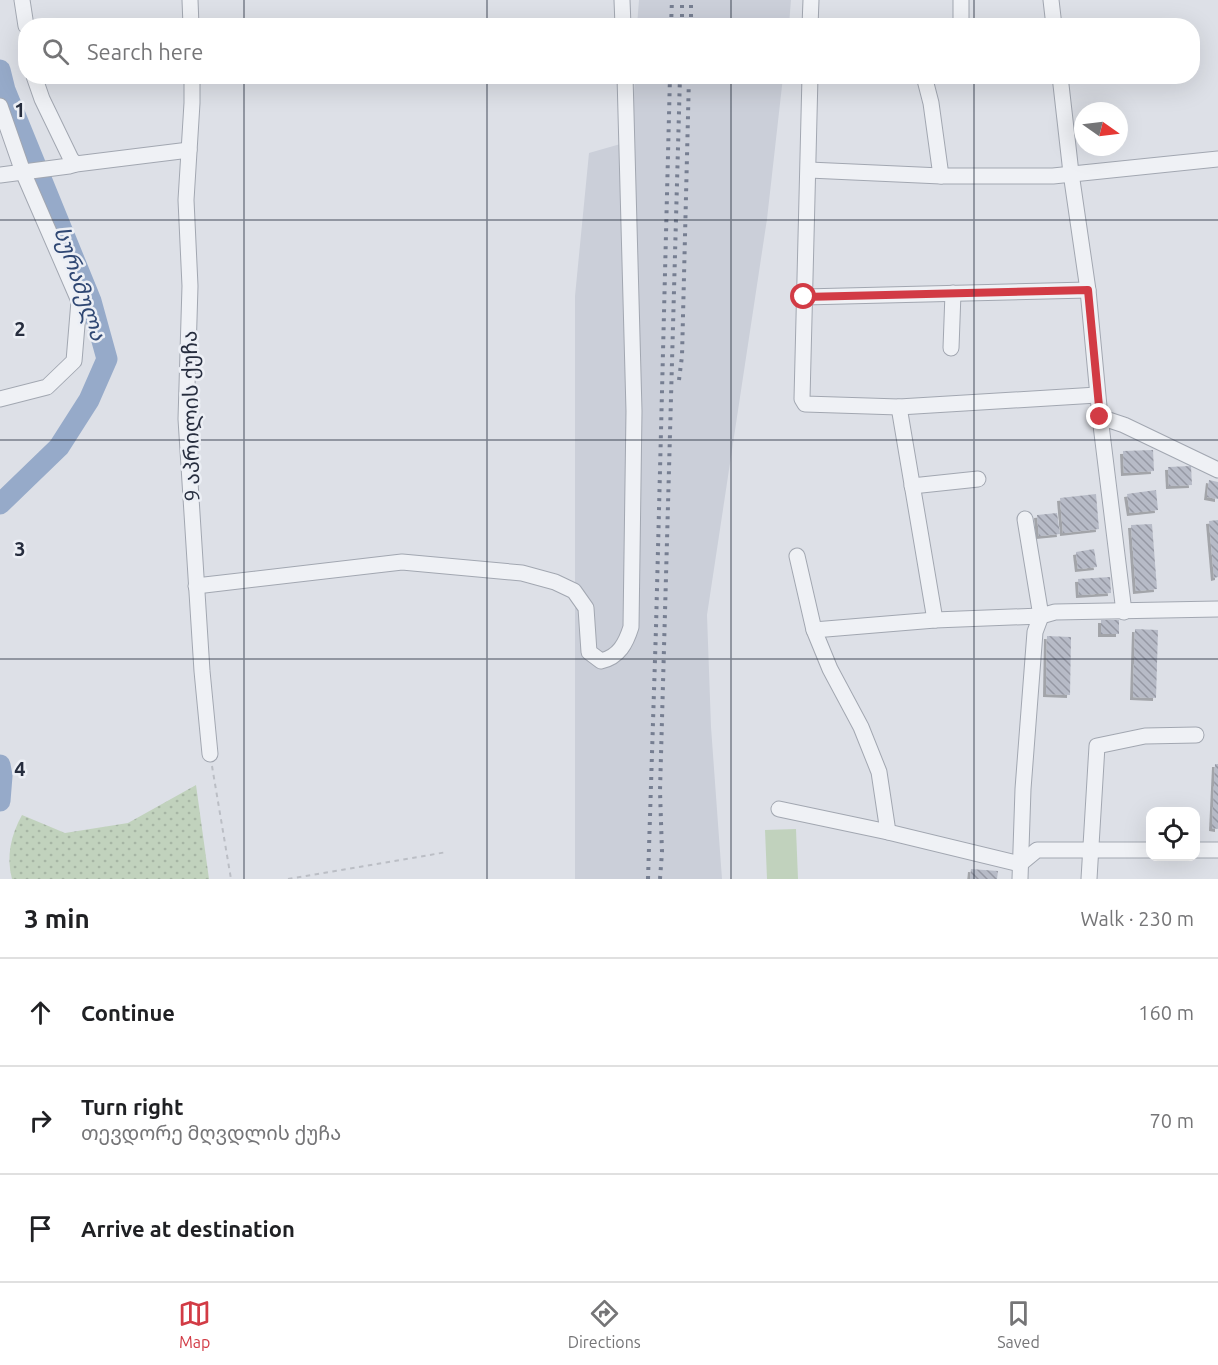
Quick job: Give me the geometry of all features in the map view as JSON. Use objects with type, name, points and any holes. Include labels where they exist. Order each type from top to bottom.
[{"type":"street","points":[[22,0],[25,18]]},
{"type":"street","points":[[190,0],[191,18]]},
{"type":"street","points":[[622,0],[623,18]]},
{"type":"street","points":[[810,18],[811,0]]},
{"type":"street","points":[[960,18],[961,0]]},
{"type":"street","points":[[1051,0],[1053,18]]},
{"type":"street","points":[[37,84],[72,165]]},
{"type":"street","name":"9 აპრილის ქუჩა","points":[[192,84],[186,200],[190,286],[186,419],[196,586],[210,754]]},
{"type":"street","points":[[196,586],[402,562],[522,573],[555,582],[574,591],[586,608],[589,652],[601,661],[611,659],[625,645],[631,627],[634,411],[626,84]]},
{"type":"street","points":[[810,84],[802,399],[805,404],[899,406],[1097,395]]},
{"type":"street","points":[[926,84],[931,103],[941,176]]},
{"type":"street","points":[[1061,84],[1088,290],[1097,395],[1124,612]]},
{"type":"street","points":[[0,106],[23,172],[79,301],[74,360],[47,387],[0,399]]},
{"type":"street","points":[[0,176],[189,150]]},
{"type":"street","points":[[809,170],[941,176],[1053,176],[1218,159]]},
{"type":"street","points":[[804,297],[1088,290]]},
{"type":"street","points":[[951,348],[953,293]]},
{"type":"street","points":[[899,406],[935,620]]},
{"type":"street","points":[[1100,417],[1124,425],[1218,470]]},
{"type":"street","points":[[912,486],[978,479]]},
{"type":"street","points":[[1020,872],[1023,789],[1035,632],[1041,616],[1025,519]]},
{"type":"street","points":[[797,556],[814,630],[830,669],[861,727],[879,772],[888,832]]},
{"type":"street","points":[[814,630],[935,620],[1041,616],[1055,612],[1218,609]]},
{"type":"street","points":[[1089,879],[1097,746],[1145,736],[1196,735]]},
{"type":"street","points":[[778,809],[888,832],[1020,872]]},
{"type":"street","points":[[1020,872],[1037,850],[1146,850]]},
{"type":"street","points":[[1200,850],[1218,850]]},
{"type":"path","points":[[210,754],[231,879]]},
{"type":"path","points":[[288,879],[447,852]]},
{"type":"shaded area","points":[[639,0],[791,0],[790,18],[638,18]]},
{"type":"shaded area","points":[[635,84],[782,84],[767,219],[707,615],[711,727],[722,879],[575,879],[575,296],[589,153],[631,141]]},
{"type":"green space","points":[[196,785],[209,879],[12,879],[9,862],[11,846],[22,815],[65,833],[128,823]]},
{"type":"green space","points":[[796,829],[798,879],[767,879],[765,830]]},
{"type":"building","points":[[1153,450],[1154,471],[1124,473],[1123,451]]},
{"type":"building","points":[[1191,466],[1192,485],[1169,486],[1168,467]]},
{"type":"building","points":[[1209,480],[1218,482],[1218,499],[1207,497]]},
{"type":"building","points":[[1156,490],[1158,510],[1130,513],[1127,494]]},
{"type":"building","points":[[1096,494],[1099,529],[1063,533],[1060,498]]},
{"type":"building","points":[[1057,513],[1060,534],[1039,536],[1037,515]]},
{"type":"building","points":[[1218,520],[1218,577],[1214,578],[1209,521]]},
{"type":"building","points":[[1152,524],[1157,589],[1136,591],[1131,525]]},
{"type":"building","points":[[1094,549],[1097,567],[1078,569],[1076,552]]},
{"type":"building","points":[[1110,577],[1111,593],[1079,595],[1078,579]]},
{"type":"building","points":[[1101,620],[1119,620],[1119,634],[1101,634]]},
{"type":"building","points":[[1135,629],[1158,630],[1156,698],[1133,697]]},
{"type":"building","points":[[1047,636],[1071,637],[1070,695],[1046,694]]},
{"type":"building","points":[[1215,764],[1218,764],[1218,829],[1212,828]]},
{"type":"building","points":[[971,869],[998,871],[997,879],[970,879]]},
{"type":"waterway","name":"სურამულა","points":[[0,70],[5,90],[91,301],[107,359],[89,400],[59,447],[0,504]]},
{"type":"waterway","name":"სურამულა","points":[[0,765],[2,776],[0,801]]},
{"type":"railway","points":[[671,18],[672,0]]},
{"type":"railway","points":[[682,0],[682,18]]},
{"type":"railway","points":[[691,0],[691,18]]},
{"type":"railway","points":[[648,879],[670,84]]},
{"type":"railway","points":[[660,879],[662,852],[660,791],[680,84]]},
{"type":"railway","points":[[679,380],[682,356],[689,84]]},
{"type":"route","points":[[804,297],[1088,290],[1100,417]]}]
